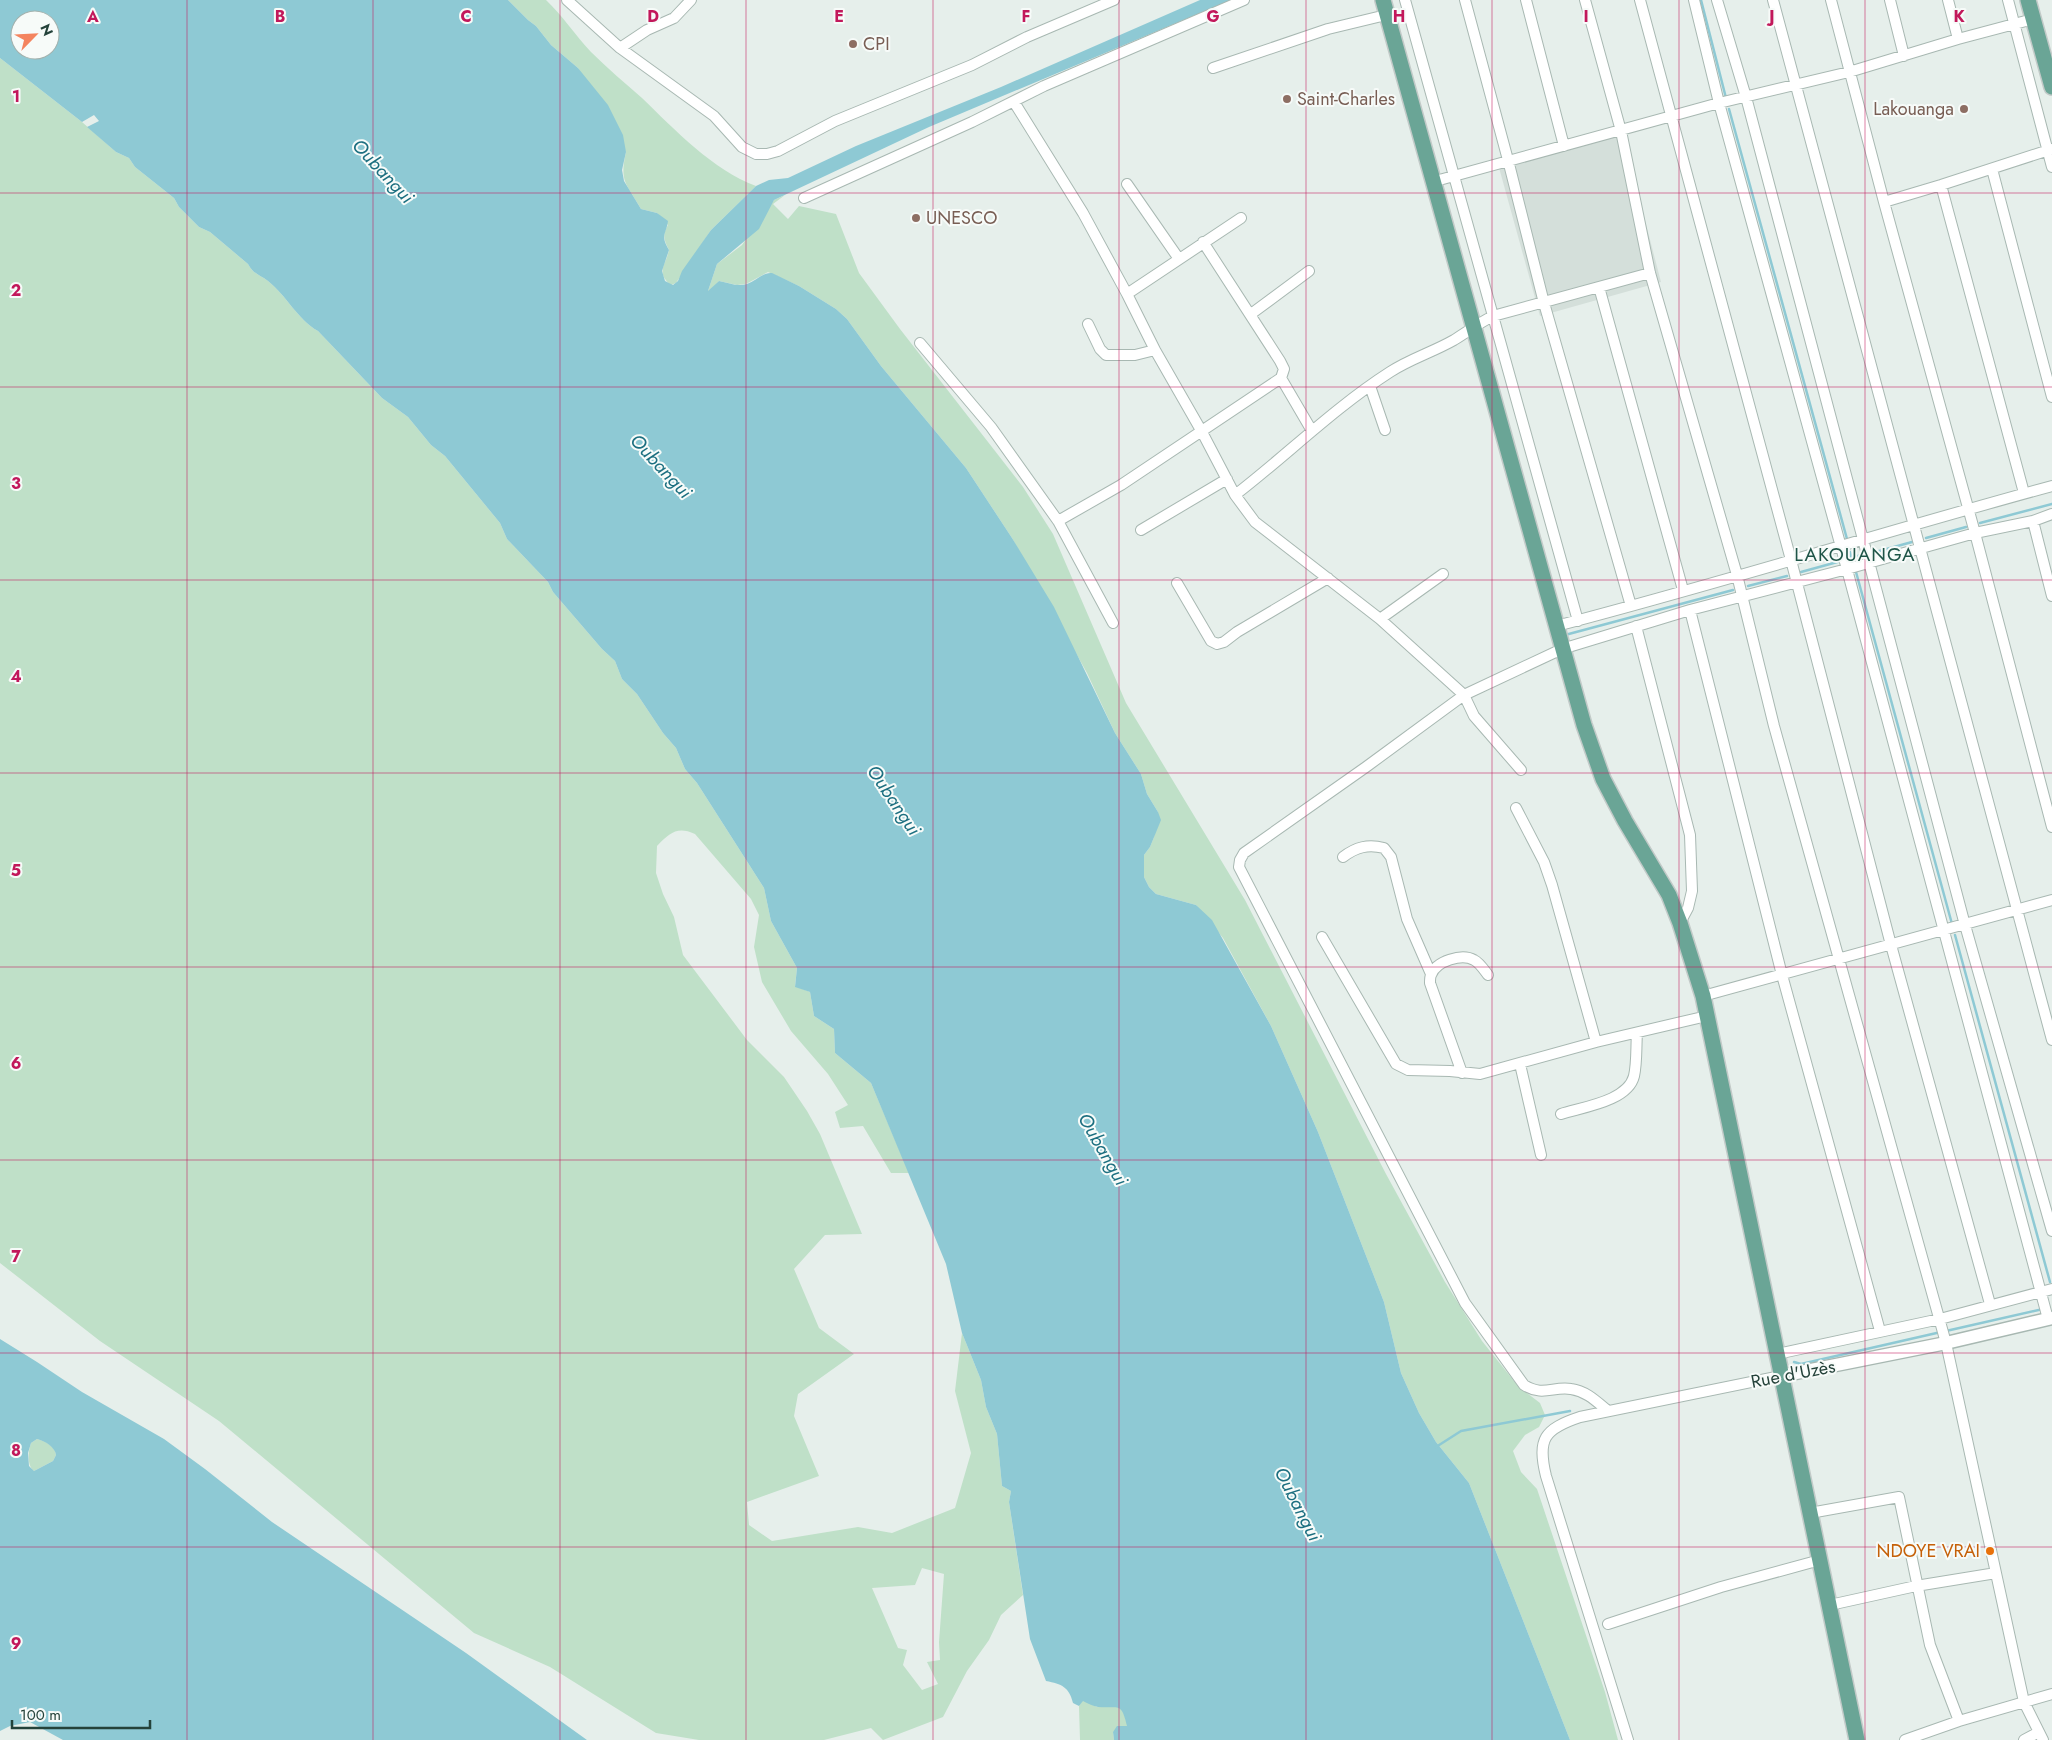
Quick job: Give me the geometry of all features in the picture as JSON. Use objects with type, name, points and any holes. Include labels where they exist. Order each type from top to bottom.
[{"type":"main road","points":[[2028,0],[2052,87]]},
{"type":"main road","points":[[1384,7],[1584,725],[1603,779],[1625,822],[1669,895],[1703,996],[1857,1740]]},
{"type":"street","points":[[566,0],[620,48],[714,116],[742,147],[756,154],[778,151],[835,121],[972,65],[1027,36],[1114,0]]},
{"type":"street","points":[[620,48],[647,30],[674,18],[691,0]]},
{"type":"street","points":[[804,198],[1014,102],[1044,86],[1244,0]]},
{"type":"street","points":[[1405,0],[1578,621]]},
{"type":"street","points":[[1465,0],[1544,303],[1631,606]]},
{"type":"street","points":[[1526,0],[1564,146]]},
{"type":"street","points":[[1585,0],[1621,131],[1650,273],[1737,575],[1774,726],[1940,1319],[2024,1702],[2041,1736],[2024,1740]]},
{"type":"street","points":[[1640,0],[1791,560],[1891,945],[1990,1304]]},
{"type":"street","points":[[1694,0],[1719,104],[1847,569],[2041,1292],[2050,1318]]},
{"type":"street","points":[[1717,0],[1746,97],[1965,925],[2052,1232]]},
{"type":"street","points":[[1774,0],[1795,86],[1915,523],[2052,1040]]},
{"type":"street","points":[[1832,0],[1849,72],[1975,533],[2052,826]]},
{"type":"street","points":[[1890,0],[1904,56]]},
{"type":"street","points":[[1948,0],[1958,39]]},
{"type":"street","points":[[2008,0],[2050,150],[2052,167]]},
{"type":"street","points":[[1213,68],[1384,7]]},
{"type":"street","points":[[1432,182],[1719,104],[1849,72],[1958,39],[2033,19]]},
{"type":"street","points":[[1014,102],[1083,213],[1127,294],[1154,350],[1202,432],[1235,495],[1255,522],[1268,534],[1380,619],[1464,695],[1474,716],[1521,770]]},
{"type":"street","points":[[1884,202],[1942,186],[2050,150]]},
{"type":"street","points":[[1992,169],[2052,397]]},
{"type":"street","points":[[1127,184],[1179,259]]},
{"type":"street","points":[[1942,186],[2024,493]]},
{"type":"street","points":[[1127,294],[1241,218]]},
{"type":"street","points":[[1058,521],[1121,485],[1280,378],[1284,369],[1280,361],[1203,242]]},
{"type":"street","points":[[1251,314],[1309,271]]},
{"type":"street","points":[[1235,495],[1274,465],[1312,431],[1391,371],[1455,339],[1472,327],[1493,316],[1650,273]]},
{"type":"street","points":[[1599,287],[1683,590]]},
{"type":"street","points":[[1088,324],[1100,349],[1106,355],[1135,355],[1154,350]]},
{"type":"street","points":[[920,343],[991,427],[1058,521],[1113,623]]},
{"type":"street","points":[[1280,378],[1312,431]]},
{"type":"street","points":[[1370,386],[1386,430]]},
{"type":"street","points":[[1141,530],[1227,479]]},
{"type":"street","points":[[1556,626],[1863,541],[1915,523],[1968,508],[2052,486]]},
{"type":"street","points":[[1608,1411],[1589,1395],[1569,1388],[1533,1390],[1524,1385],[1465,1303],[1240,867],[1240,860],[1244,853],[1464,695],[1562,648],[1690,610],[1975,533],[2033,521],[2052,514]]},
{"type":"street","points":[[2033,521],[2052,596]]},
{"type":"street","points":[[1380,619],[1443,574]]},
{"type":"street","points":[[1177,582],[1211,641],[1217,644],[1224,642],[1237,632],[1328,578]]},
{"type":"street","points":[[1690,610],[1782,975],[1880,1331]]},
{"type":"street","points":[[1636,626],[1690,835],[1692,891],[1688,908],[1680,923]]},
{"type":"street","points":[[1516,808],[1544,862],[1552,885],[1596,1042]]},
{"type":"street","points":[[1343,857],[1351,850],[1362,846],[1373,845],[1384,848],[1387,852],[1395,872],[1407,919],[1431,974],[1430,983],[1462,1074]]},
{"type":"street","points":[[1703,996],[2018,911],[2052,900]]},
{"type":"street","points":[[1322,938],[1396,1064],[1408,1070],[1480,1074],[1596,1042],[1708,1016]]},
{"type":"street","points":[[1431,974],[1439,966],[1452,959],[1464,958],[1473,959],[1488,975]]},
{"type":"street","points":[[1561,1114],[1618,1096],[1628,1089],[1634,1077],[1637,1033]]},
{"type":"street","points":[[1520,1064],[1540,1155]]},
{"type":"street","points":[[1777,1354],[1940,1319],[1990,1304],[2052,1289]]},
{"type":"street","name":"Rue d'Uzès","points":[[1628,1740],[1541,1456],[1542,1444],[1552,1429],[1564,1422],[1608,1411],[1946,1343],[2050,1318]]},
{"type":"street","points":[[1810,1513],[1899,1497],[1930,1646],[1959,1721]]},
{"type":"street","points":[[1608,1624],[1722,1587],[1820,1560]]},
{"type":"street","points":[[1830,1605],[1916,1586],[1996,1573]]},
{"type":"street","points":[[1905,1740],[1959,1721],[2052,1694]]},
{"type":"shaded area","points":[[1622,132],[1661,282],[1540,316],[1498,164]]},
{"type":"green space","points":[[508,0],[546,0],[591,52],[681,136],[725,170],[756,186],[711,230],[676,283],[671,285],[666,280],[663,272],[669,250],[664,238],[668,225],[657,213],[641,209],[628,188],[623,170],[626,152],[578,68],[551,45],[536,26]]},
{"type":"green space","points":[[0,58],[82,122],[116,152],[129,158],[135,167],[174,198],[179,207],[199,227],[210,232],[248,264],[254,272],[275,287],[304,320],[318,331],[382,398],[408,417],[431,445],[445,456],[500,523],[507,539],[548,582],[553,592],[602,649],[615,661],[622,679],[637,694],[663,733],[676,748],[685,769],[697,783],[764,888],[771,921],[797,968],[795,986],[810,992],[814,1016],[834,1029],[835,1053],[871,1083],[909,1173],[891,1173],[863,1126],[840,1128],[835,1112],[848,1105],[828,1074],[791,1031],[762,982],[754,947],[759,915],[751,899],[695,834],[678,831],[670,834],[657,846],[656,873],[674,917],[683,955],[747,1040],[784,1077],[807,1111],[820,1134],[862,1234],[825,1235],[794,1269],[819,1328],[854,1354],[798,1394],[794,1416],[819,1476],[747,1502],[749,1525],[772,1541],[858,1527],[892,1533],[955,1508],[971,1453],[955,1391],[962,1333],[981,1380],[986,1407],[997,1434],[1002,1486],[1011,1491],[1009,1502],[1023,1595],[1001,1615],[989,1640],[967,1671],[943,1717],[883,1740],[871,1728],[824,1740],[699,1740],[656,1733],[550,1667],[474,1633],[219,1421],[100,1341],[0,1263]],"holes":[[[922,1568],[944,1574],[939,1642],[940,1660],[927,1662],[938,1684],[922,1690],[903,1665],[907,1650],[898,1648],[872,1588],[915,1585]]]},
{"type":"green space","points":[[785,195],[773,204],[788,219],[799,206],[836,214],[859,273],[900,329],[1023,487],[1053,534],[1126,703],[1245,900],[1386,1174],[1445,1282],[1482,1341],[1518,1386],[1540,1403],[1545,1415],[1539,1427],[1525,1435],[1513,1451],[1521,1472],[1537,1489],[1605,1692],[1618,1740],[1570,1740],[1469,1483],[1436,1442],[1419,1413],[1401,1373],[1384,1302],[1318,1132],[1271,1026],[1223,938],[1196,905],[1156,894],[1149,887],[1144,877],[1144,855],[1154,837],[1158,812],[1147,794],[1141,774],[1115,733],[1087,673],[1012,538],[966,468],[881,366],[847,319],[836,309],[799,286],[768,272],[746,284],[737,285],[719,281],[707,294],[717,264],[742,245],[774,200]]},
{"type":"green space","points":[[37,1439],[49,1444],[54,1449],[56,1455],[53,1461],[34,1471],[30,1466],[29,1454],[31,1443]]},
{"type":"green space","points":[[1083,1700],[1097,1707],[1117,1706],[1123,1711],[1128,1726],[1113,1732],[1114,1740],[1080,1740],[1079,1706]]},
{"type":"water","name":"Oubangui","points":[[0,0],[508,0],[536,26],[551,45],[578,68],[608,105],[623,135],[626,152],[622,170],[624,181],[641,209],[657,213],[668,221],[664,238],[669,250],[662,271],[665,281],[673,285],[678,281],[682,271],[711,230],[756,186],[769,180],[788,178],[856,146],[1001,87],[1200,0],[1231,0],[929,127],[774,200],[759,229],[717,264],[708,291],[719,281],[744,285],[772,273],[799,286],[836,309],[847,319],[881,366],[966,468],[1054,607],[1115,733],[1141,774],[1147,794],[1161,820],[1150,847],[1144,855],[1144,877],[1149,887],[1156,894],[1196,905],[1212,920],[1271,1026],[1318,1132],[1384,1302],[1401,1373],[1419,1413],[1436,1442],[1469,1483],[1570,1740],[1114,1740],[1113,1732],[1117,1726],[1127,1726],[1121,1710],[1115,1707],[1098,1707],[1083,1701],[1079,1706],[1073,1703],[1064,1687],[1046,1681],[1030,1639],[1009,1502],[1011,1491],[1002,1486],[997,1434],[986,1407],[981,1380],[962,1333],[946,1264],[871,1083],[835,1053],[834,1029],[814,1016],[810,992],[795,987],[797,968],[771,921],[764,888],[697,783],[685,769],[676,748],[663,733],[637,694],[622,679],[615,661],[602,649],[553,592],[548,582],[507,539],[500,523],[445,456],[431,445],[408,417],[382,398],[318,331],[304,320],[275,287],[254,272],[248,264],[210,232],[199,227],[179,207],[174,198],[135,167],[129,158],[116,152],[87,127],[99,121],[94,115],[82,122],[0,58]]},
{"type":"water","points":[[0,1339],[82,1392],[164,1439],[272,1522],[466,1653],[587,1740],[63,1740],[30,1722],[10,1726],[0,1731]],"holes":[[[37,1439],[52,1447],[56,1455],[53,1461],[34,1471],[29,1466],[28,1453],[31,1443]]]},
{"type":"waterway","points":[[1701,0],[1726,98]]},
{"type":"waterway","points":[[1729,109],[1847,539]]},
{"type":"waterway","points":[[1980,523],[2052,504]]},
{"type":"waterway","points":[[1926,538],[1966,527]]},
{"type":"waterway","points":[[1872,553],[1912,542]]},
{"type":"waterway","points":[[1850,552],[1853,563]]},
{"type":"waterway","points":[[1848,559],[1861,555]]},
{"type":"waterway","points":[[1801,572],[1841,561]]},
{"type":"waterway","points":[[1856,572],[1952,924]]},
{"type":"waterway","points":[[1748,586],[1787,576]]},
{"type":"waterway","points":[[1565,635],[1733,590]]},
{"type":"waterway","points":[[1955,935],[2050,1282]]},
{"type":"waterway","points":[[1946,1331],[2043,1309]]},
{"type":"waterway","points":[[1794,1362],[1801,1364],[1941,1332]]},
{"type":"waterway","points":[[1436,1447],[1461,1431],[1570,1411]]},
{"type":"place","name":"CPI","points":[[853,44]]},
{"type":"place","name":"Saint-Charles","points":[[1287,99]]},
{"type":"place","name":"Lakouanga","points":[[1964,109]]},
{"type":"place","name":"UNESCO","points":[[916,218]]},
{"type":"place","name":"NDOYE VRAI","points":[[1990,1551]]},
{"type":"district","name":"LAKOUANGA","points":[[1855,554]]}]
